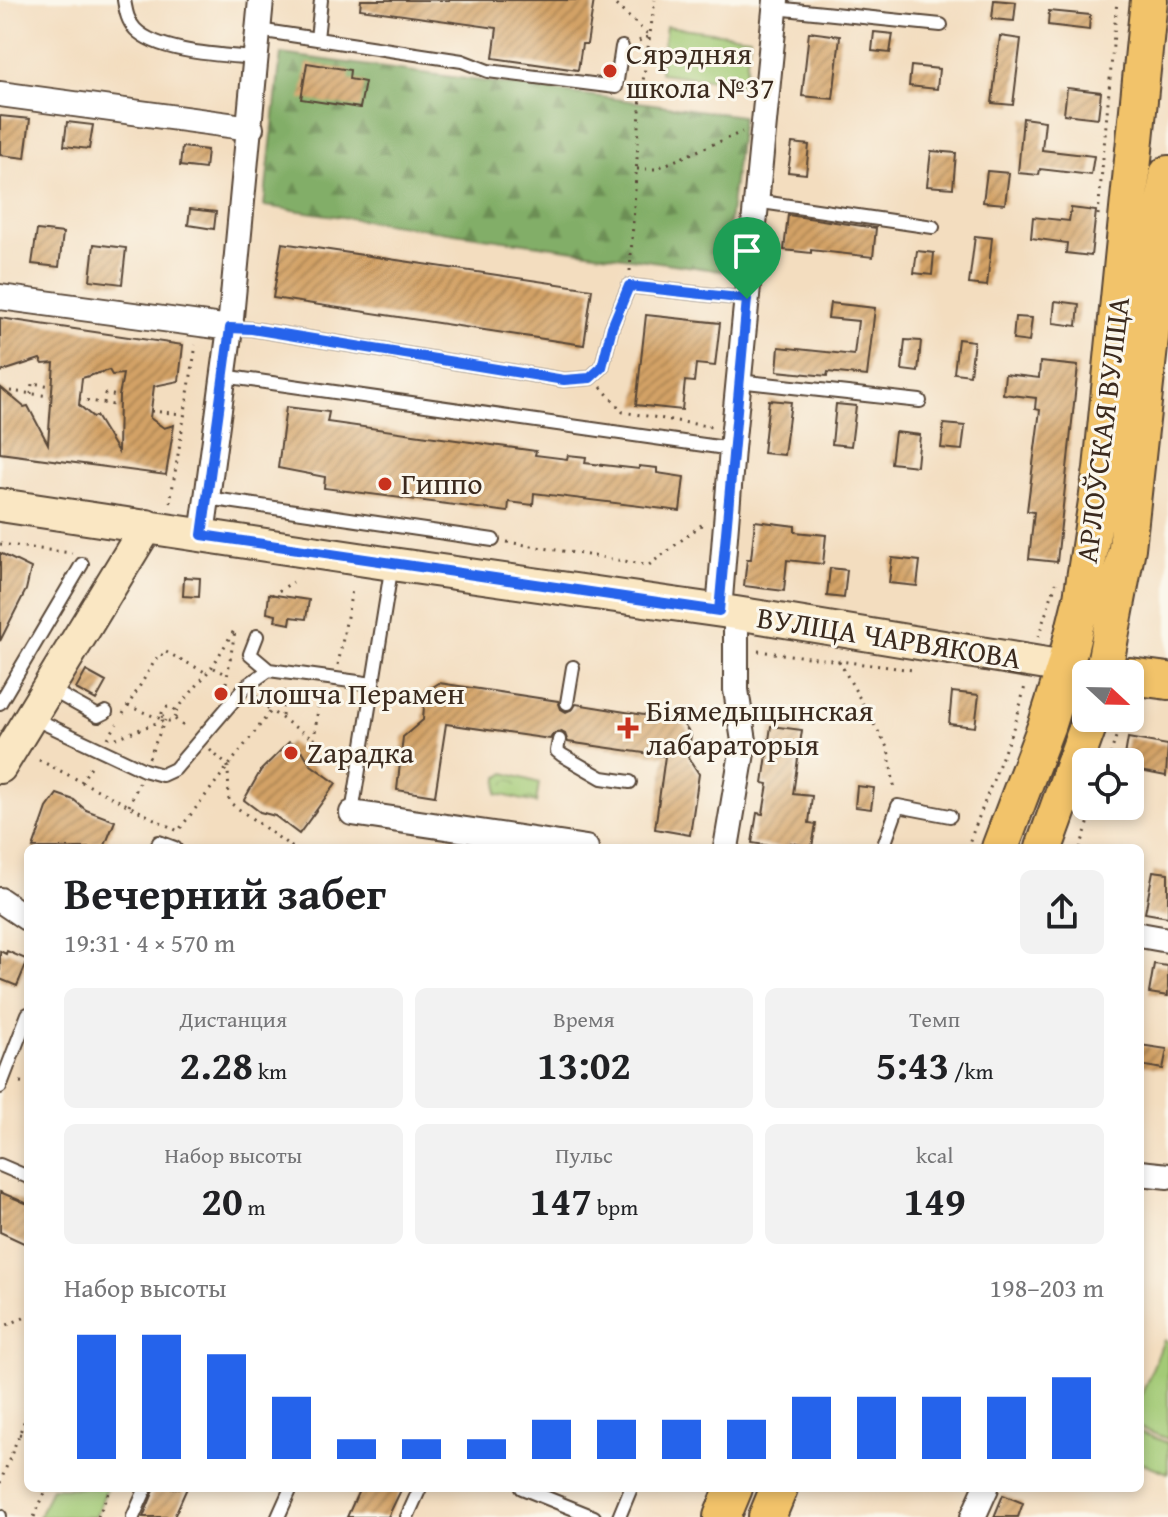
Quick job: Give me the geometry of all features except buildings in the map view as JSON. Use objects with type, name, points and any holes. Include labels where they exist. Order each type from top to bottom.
[{"type":"main road","name":"АРЛОЎСКАЯ ВУЛІЦА","points":[[1002,844],[1047,724],[1082,598],[1102,469],[1149,0]]},
{"type":"main road","name":"АРЛОЎСКАЯ ВУЛІЦА","points":[[1106,660],[1127,548],[1168,174]]},
{"type":"main road","name":"ВУЛІЦА ЧАРВЯКОВА","points":[[0,505],[727,612],[1065,667]]},
{"type":"main road","points":[[0,767],[147,526]]},
{"type":"main road","points":[[1065,667],[1072,668]]},
{"type":"main road","points":[[1144,678],[1168,681]]},
{"type":"main road","points":[[1045,844],[1086,732]]},
{"type":"main road","points":[[767,1517],[777,1492]]},
{"type":"street","points":[[202,535],[230,328],[261,0]]},
{"type":"street","points":[[727,844],[744,741],[736,690],[735,648],[727,612],[726,448],[738,381],[776,4]]},
{"type":"street","points":[[0,94],[251,128]]},
{"type":"street","points":[[0,297],[230,328]]},
{"type":"street","points":[[352,813],[559,844]]},
{"type":"street","points":[[0,900],[24,916]]},
{"type":"street","points":[[1144,936],[1168,940]]},
{"type":"street","points":[[1144,1173],[1168,1176]]},
{"type":"street","points":[[973,1517],[984,1492]]},
{"type":"lane","points":[[124,0],[127,17],[136,30],[148,38],[169,46],[256,58]]},
{"type":"lane","points":[[317,39],[321,0]]},
{"type":"lane","points":[[776,4],[941,25]]},
{"type":"lane","points":[[258,30],[462,61],[488,71],[616,87],[622,47]]},
{"type":"lane","points":[[755,201],[933,227]]},
{"type":"lane","points":[[230,328],[564,380],[590,378],[602,367],[612,327],[629,286],[747,299]]},
{"type":"lane","points":[[223,376],[726,448]]},
{"type":"lane","points":[[738,381],[920,401]]},
{"type":"lane","points":[[207,498],[493,540]]},
{"type":"lane","points":[[0,703],[82,564]]},
{"type":"lane","points":[[352,813],[392,564]]},
{"type":"lane","points":[[257,636],[250,654],[269,670],[373,684]]},
{"type":"lane","points":[[567,703],[573,667]]},
{"type":"lane","points":[[31,717],[162,775],[175,769],[246,686],[269,670]]},
{"type":"lane","points":[[48,688],[98,716],[106,712]]},
{"type":"lane","points":[[559,740],[557,751],[562,755],[602,778],[630,782]]},
{"type":"lane","points":[[884,844],[898,806],[950,816]]},
{"type":"lane","points":[[0,1087],[24,1024]]},
{"type":"lane","points":[[0,1165],[24,1175]]},
{"type":"lane","points":[[133,1517],[144,1492]]},
{"type":"lane","points":[[278,1517],[289,1492]]},
{"type":"lane","points":[[407,1517],[418,1492]]},
{"type":"lane","points":[[532,1492],[594,1517]]},
{"type":"lane","points":[[619,1517],[629,1492]]},
{"type":"path","points":[[610,0],[650,36]]},
{"type":"path","points":[[629,286],[641,95],[655,0]]},
{"type":"path","points":[[1097,223],[1117,0]]},
{"type":"path","points":[[622,47],[650,36]]},
{"type":"path","points":[[637,169],[655,169],[765,122]]},
{"type":"path","points":[[590,378],[608,393],[623,412],[719,428],[726,448]]},
{"type":"path","points":[[31,394],[32,383],[51,386]]},
{"type":"path","points":[[10,391],[50,396]]},
{"type":"path","points":[[104,403],[105,394],[119,396]]},
{"type":"path","points":[[79,399],[119,406]]},
{"type":"path","points":[[151,411],[185,414]]},
{"type":"path","points":[[508,550],[499,541],[649,565],[704,523]]},
{"type":"path","points":[[0,544],[72,553]]},
{"type":"path","points":[[1038,637],[1057,580]]},
{"type":"path","points":[[272,595],[293,582]]},
{"type":"path","points":[[39,760],[178,831],[271,711],[314,740],[320,691],[327,692],[335,681],[352,590]]},
{"type":"path","points":[[175,719],[176,711],[207,673],[236,627],[226,686]]},
{"type":"path","points":[[735,648],[915,670]]},
{"type":"path","points":[[165,720],[105,743],[159,654],[164,656],[166,652],[207,673]]},
{"type":"path","points":[[839,661],[888,749],[898,806]]},
{"type":"path","points":[[282,718],[287,672]]},
{"type":"path","points":[[969,844],[1017,718],[1025,684]]},
{"type":"path","points":[[128,706],[169,722],[175,719]]},
{"type":"path","points":[[165,720],[163,710],[170,707],[176,711]]},
{"type":"path","points":[[175,719],[228,766],[229,802],[287,844]]},
{"type":"path","points":[[81,782],[101,750]]},
{"type":"path","points":[[1081,844],[1089,820]]},
{"type":"path","points":[[0,1328],[24,1318]]},
{"type":"path","points":[[0,1483],[24,1422]]},
{"type":"path","points":[[19,1434],[24,1435]]},
{"type":"path","points":[[34,1517],[45,1492]]},
{"type":"path","points":[[98,1517],[108,1492]]},
{"type":"green space","points":[[666,26],[750,37],[744,84],[660,73]]},
{"type":"green space","points":[[281,54],[742,116],[723,271],[264,206]]},
{"type":"green space","points":[[505,773],[539,783],[536,803],[497,794],[498,778]]},
{"type":"green space","points":[[1164,1340],[1168,1342],[1168,1439],[1144,1430],[1144,1388]]},
{"type":"green space","points":[[1144,1434],[1168,1443],[1168,1473],[1144,1464]]},
{"type":"green space","points":[[49,1492],[105,1492],[95,1517],[39,1517]]},
{"type":"place","name":"Сярэдняя школа №37","points":[[610,71]]},
{"type":"place","name":"Гиппо","points":[[385,484]]},
{"type":"place","name":"Плошча Перамен","points":[[221,694]]},
{"type":"place","name":"Біямедыцынская лабараторыя","points":[[628,728]]},
{"type":"place","name":"Zарадка","points":[[291,753]]},
{"type":"route","points":[[629,286],[747,299],[719,611],[202,535],[230,328],[564,380],[590,378],[602,367],[612,327],[629,286]]}]
